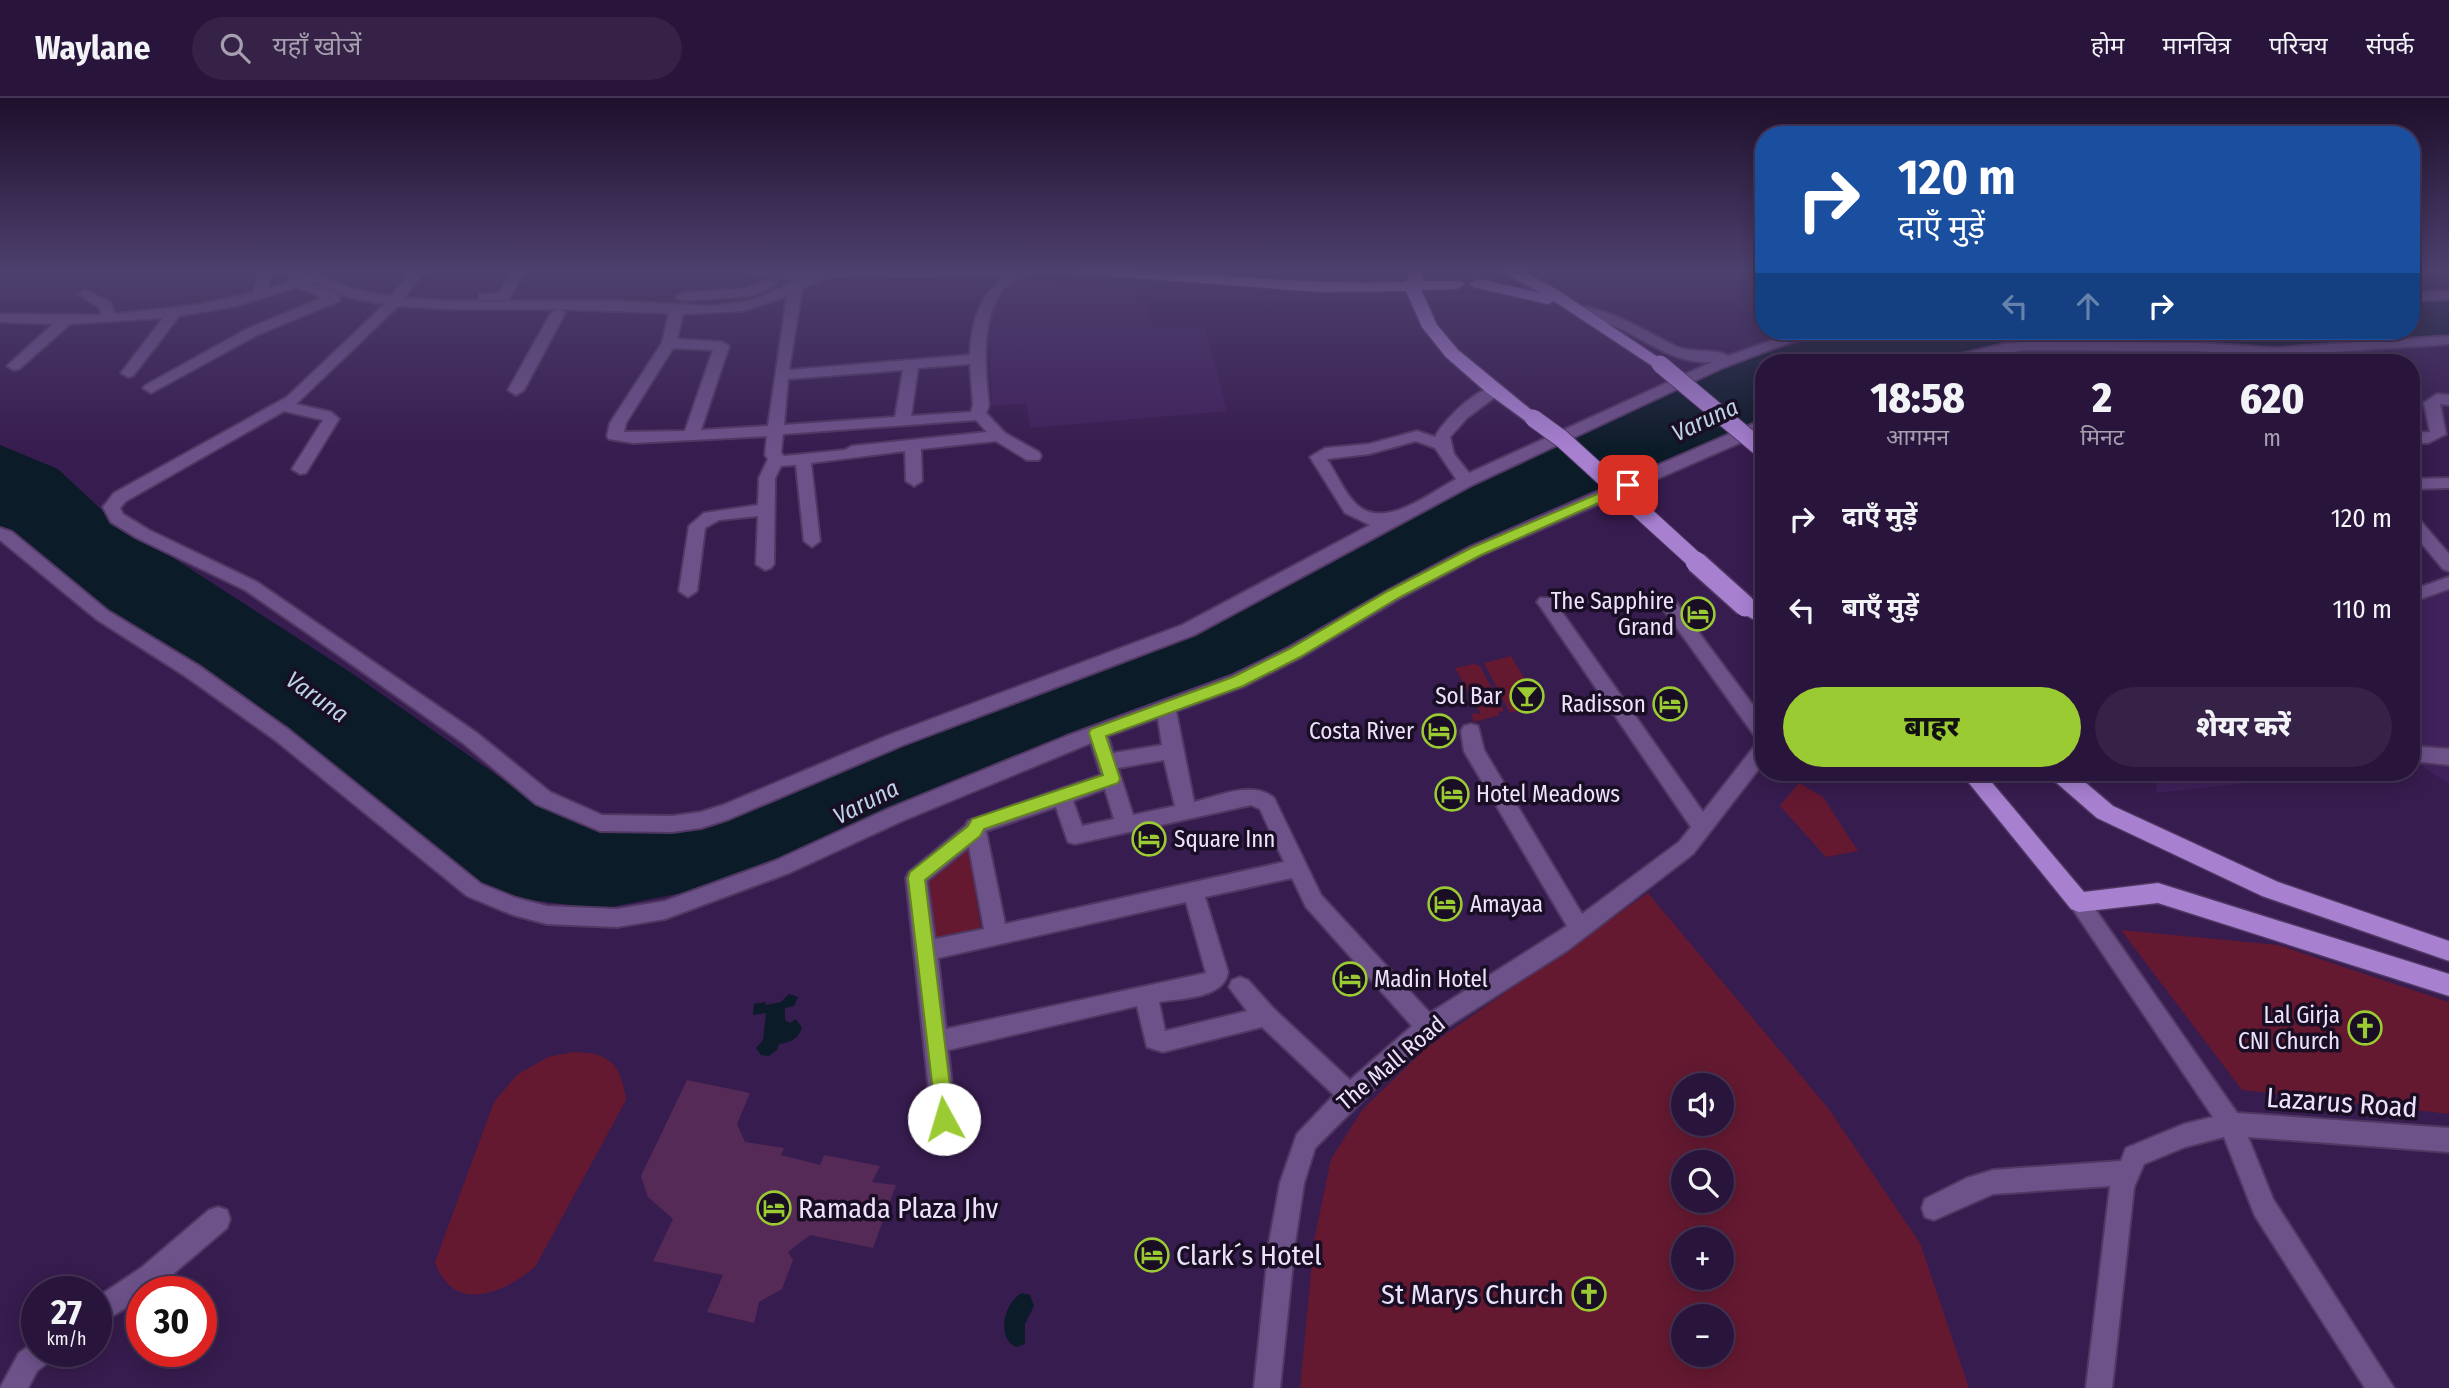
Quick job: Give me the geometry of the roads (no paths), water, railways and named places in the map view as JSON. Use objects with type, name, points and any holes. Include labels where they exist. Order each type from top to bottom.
[{"type":"main road","points":[[1434,330],[1494,391],[1562,439],[1745,607],[1755,613]]},
{"type":"main road","points":[[1609,330],[1660,364],[1755,443]]},
{"type":"main road","points":[[1978,781],[2079,902],[2158,893],[2449,985]]},
{"type":"main road","points":[[2069,781],[2105,812],[2270,889],[2449,951]]},
{"type":"street","points":[[14,366],[55,330]]},
{"type":"street","points":[[128,373],[161,330]]},
{"type":"street","points":[[151,388],[256,330]]},
{"type":"street","points":[[365,330],[284,406],[120,498],[111,508],[113,513],[143,534],[251,586],[470,738],[543,798],[588,819],[613,825],[685,823],[729,811],[896,740],[1188,630],[1466,481],[1744,355],[1786,340]]},
{"type":"street","points":[[516,390],[549,330]]},
{"type":"street","points":[[672,330],[669,344],[618,423],[615,436],[691,436],[961,419],[979,414]]},
{"type":"street","points":[[776,460],[773,455],[773,430],[786,330]]},
{"type":"street","points":[[979,330],[979,414]]},
{"type":"street","points":[[1634,330],[1690,359],[1744,355]]},
{"type":"street","points":[[2269,354],[2449,340]]},
{"type":"street","points":[[669,344],[722,345],[691,436]]},
{"type":"street","points":[[1979,354],[2028,346],[2198,347],[2241,354]]},
{"type":"street","points":[[781,375],[977,359]]},
{"type":"street","points":[[902,422],[911,364]]},
{"type":"street","points":[[1442,445],[1444,430],[1494,391]]},
{"type":"street","points":[[2420,437],[2438,434],[2432,403],[2449,400]]},
{"type":"street","points":[[284,406],[326,415],[331,419],[300,469]]},
{"type":"street","points":[[1397,520],[1390,516],[1369,520],[1351,509],[1318,457],[1325,453],[1369,449],[1417,436],[1436,421],[1471,407]]},
{"type":"street","points":[[979,414],[999,436],[1033,456]]},
{"type":"street","points":[[0,534],[6,536],[102,615],[192,671],[282,735],[464,883],[513,906],[547,915],[617,918],[665,910],[782,867],[895,815],[1268,667],[1476,551],[1755,430]]},
{"type":"street","points":[[776,460],[999,436]]},
{"type":"street","points":[[1417,436],[1442,445],[1466,481]]},
{"type":"street","points":[[913,445],[914,481]]},
{"type":"street","points":[[803,459],[812,541]]},
{"type":"street","points":[[765,564],[767,478],[776,460]]},
{"type":"street","points":[[2420,484],[2449,483]]},
{"type":"street","points":[[688,591],[697,526],[718,516],[766,510]]},
{"type":"street","points":[[2420,531],[2449,565]]},
{"type":"street","points":[[2420,593],[2449,583]]},
{"type":"street","points":[[1546,602],[1702,827]]},
{"type":"street","points":[[1667,602],[1755,722]]},
{"type":"street","points":[[1166,709],[1172,751],[1186,810]]},
{"type":"street","points":[[1471,731],[1474,751],[1580,929]]},
{"type":"street","points":[[1097,733],[1126,824]]},
{"type":"street","points":[[944,1119],[916,878],[974,831],[978,824],[1062,796],[1110,771],[1172,751]]},
{"type":"street","points":[[2420,755],[2449,757]]},
{"type":"street","name":"The Mall Road","points":[[1267,1388],[1282,1243],[1292,1183],[1305,1142],[1393,1055],[1428,1027],[1580,929],[1686,848],[1755,759]]},
{"type":"street","points":[[1062,796],[1075,836],[1186,810],[1251,797],[1260,798],[1267,804],[1313,901],[1428,1027]]},
{"type":"street","points":[[974,831],[996,934]]},
{"type":"street","points":[[926,951],[1297,869]]},
{"type":"street","points":[[936,1042],[1211,982],[1216,978],[1217,972],[1193,891]]},
{"type":"street","points":[[2079,902],[2231,1124],[2264,1207],[2381,1388]]},
{"type":"street","points":[[1240,987],[1266,1016],[1350,1096]]},
{"type":"street","points":[[1146,995],[1152,1034],[1155,1040],[1163,1042],[1266,1016]]},
{"type":"street","name":"Lazarus Road","points":[[2127,1173],[2135,1156],[2184,1136],[2231,1124],[2449,1140]]},
{"type":"street","points":[[1934,1208],[1976,1187],[1993,1182],[2127,1173],[2122,1187],[2099,1388]]},
{"type":"street","points":[[112,1302],[150,1277],[218,1219]]},
{"type":"street","points":[[13,1388],[25,1367]]},
{"type":"water","points":[[2420,330],[2449,330],[2449,340],[2263,349],[2059,349],[2021,354],[1763,354],[1810,340],[2420,340]]},
{"type":"water","name":"Varuna","points":[[1755,356],[1755,427],[1576,500],[1413,580],[1260,667],[1168,704],[1101,723],[770,875],[601,909],[500,896],[154,651],[0,527],[0,445],[58,469],[107,515],[356,676],[529,798],[636,829],[708,824],[880,744],[1292,580],[1518,462],[1700,373]]},
{"type":"water","points":[[789,994],[798,997],[794,1006],[785,1008],[785,1020],[790,1023],[796,1019],[802,1028],[796,1038],[779,1044],[777,1050],[769,1056],[761,1055],[756,1048],[763,1040],[766,1013],[753,1015],[754,1004],[781,1002]]},
{"type":"water","points":[[1022,1293],[1030,1295],[1034,1306],[1025,1324],[1025,1344],[1016,1347],[1006,1336],[1004,1328],[1011,1304]]},
{"type":"place","name":"The Sapphire Grand","points":[[1698,614]]},
{"type":"place","name":"Sol Bar","points":[[1527,696]]},
{"type":"place","name":"Radisson","points":[[1670,704]]},
{"type":"place","name":"Costa River","points":[[1439,731]]},
{"type":"place","name":"Hotel Meadows","points":[[1452,794]]},
{"type":"place","name":"Square Inn","points":[[1149,839]]},
{"type":"place","name":"Amayaa","points":[[1445,904]]},
{"type":"place","name":"Madin Hotel","points":[[1350,979]]},
{"type":"place","name":"Lal Girja CNI Church","points":[[2365,1028]]},
{"type":"place","name":"Ramada Plaza Jhv","points":[[774,1208]]},
{"type":"place","name":"Clark´s Hotel","points":[[1152,1255]]},
{"type":"place","name":"St Marys Church","points":[[1589,1294]]}]
